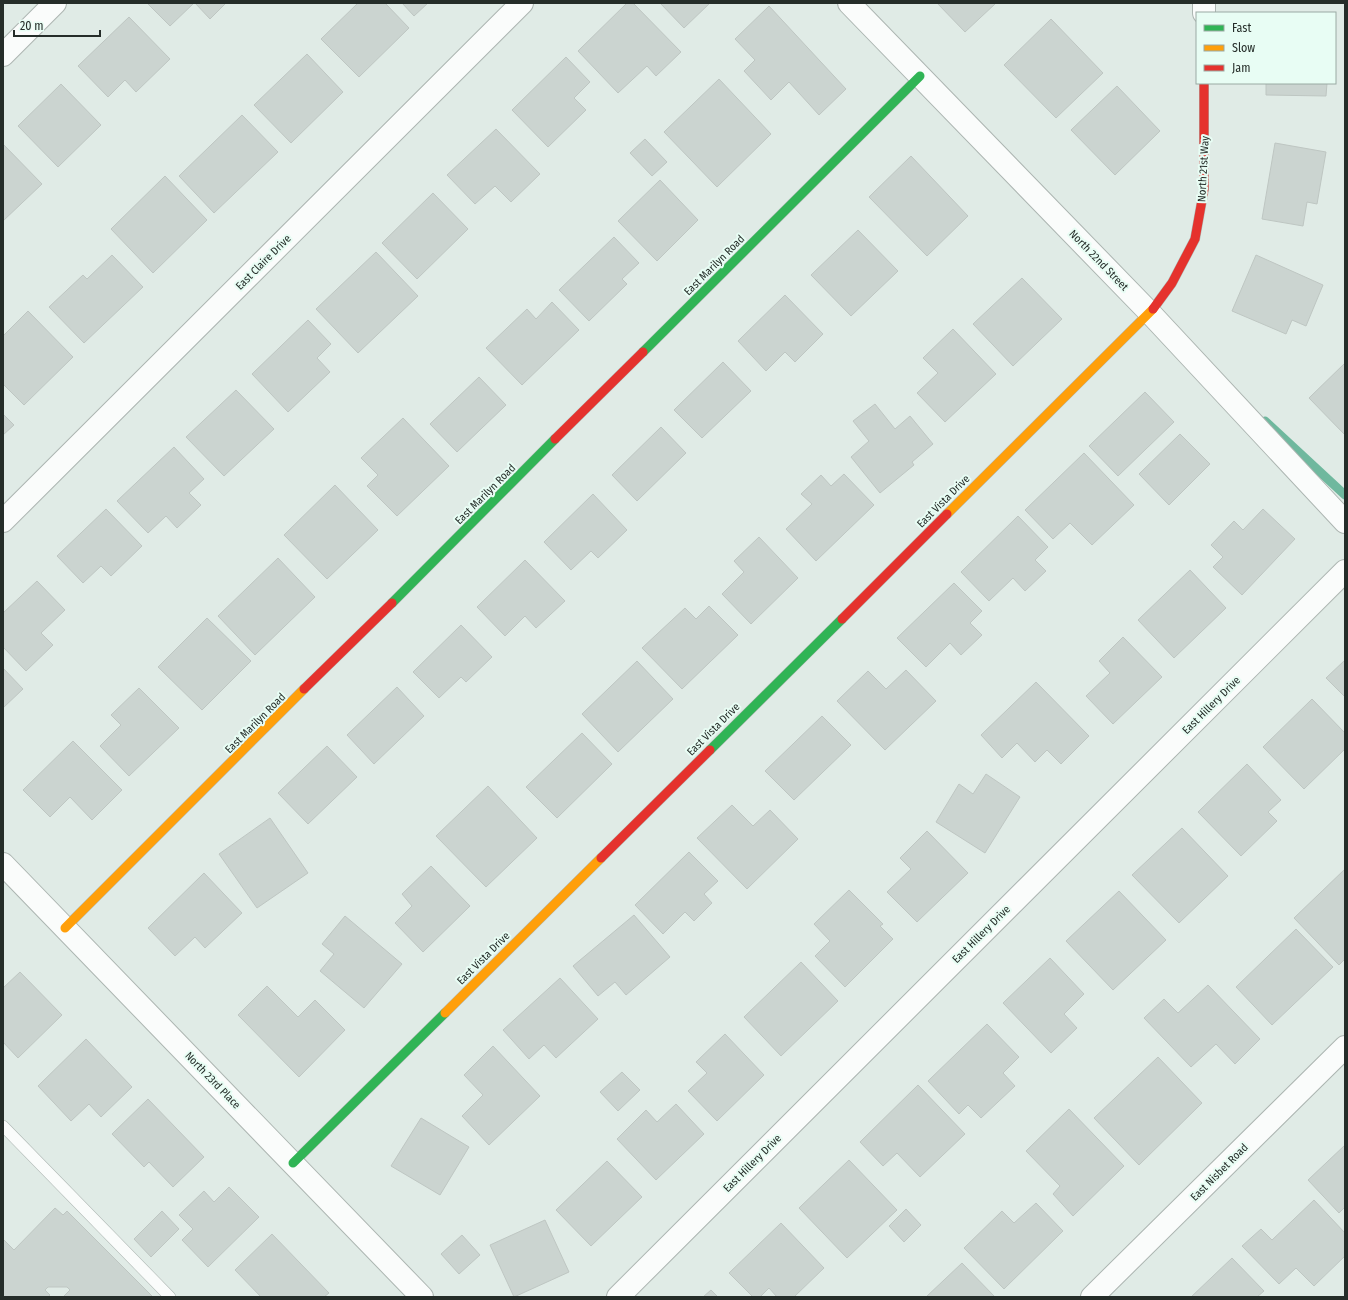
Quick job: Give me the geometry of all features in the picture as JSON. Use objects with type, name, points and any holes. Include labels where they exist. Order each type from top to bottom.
[{"type":"street","points":[[3,55],[56,3]]},
{"type":"street","name":"East Claire Drive","points":[[3,521],[522,3]]},
{"type":"street","name":"North 22nd Street","points":[[849,3],[1150,313],[1345,522]]},
{"type":"street","name":"East Marilyn Road","points":[[65,928],[920,76]]},
{"type":"street","name":"North 21st Way","points":[[1150,313],[1172,283],[1196,239],[1204,189],[1204,84]]},
{"type":"street","name":"East Vista Drive","points":[[293,1163],[1150,313]]},
{"type":"street","name":"East Hillery Drive","points":[[618,1297],[1345,571]]},
{"type":"street","name":"North 23rd Place","points":[[3,864],[422,1297]]},
{"type":"street","name":"East Nisbet Road","points":[[1092,1297],[1345,1047]]},
{"type":"lane","points":[[3,1126],[170,1297]]},
{"type":"building","points":[[147,3],[194,3],[170,26]]},
{"type":"building","points":[[195,3],[226,3],[210,19]]},
{"type":"building","points":[[358,3],[385,3],[409,28],[359,77],[321,39]]},
{"type":"building","points":[[402,3],[428,3],[414,16]]},
{"type":"building","points":[[627,3],[633,3],[681,52],[656,76],[647,66],[618,93],[578,51]]},
{"type":"building","points":[[660,3],[710,3],[684,28]]},
{"type":"building","points":[[937,3],[995,3],[995,4],[965,32]]},
{"type":"building","points":[[769,6],[846,89],[819,115],[789,82],[771,100],[744,71],[755,60],[735,39]]},
{"type":"building","points":[[129,17],[170,59],[136,92],[125,80],[108,97],[78,66]]},
{"type":"building","points":[[1051,19],[1103,73],[1056,118],[1004,65]]},
{"type":"building","points":[[307,54],[343,92],[291,143],[254,105]]},
{"type":"building","points":[[566,57],[590,82],[574,98],[586,110],[548,147],[512,110]]},
{"type":"building","points":[[719,79],[771,134],[717,187],[664,132]]},
{"type":"building","points":[[61,84],[101,125],[58,167],[18,126]]},
{"type":"building","points":[[1266,84],[1327,84],[1326,96],[1266,95]]},
{"type":"building","points":[[1117,86],[1160,131],[1115,175],[1071,130]]},
{"type":"building","points":[[242,115],[278,152],[214,213],[179,176]]},
{"type":"building","points":[[496,129],[540,174],[511,202],[495,186],[475,204],[447,175]]},
{"type":"building","points":[[645,139],[667,162],[652,176],[630,153]]},
{"type":"building","points":[[1275,143],[1326,152],[1317,204],[1307,202],[1303,226],[1262,219]]},
{"type":"building","points":[[3,144],[42,184],[3,221]]},
{"type":"building","points":[[911,156],[968,216],[927,256],[869,197]]},
{"type":"building","points":[[165,176],[207,220],[153,273],[111,229]]},
{"type":"building","points":[[660,180],[698,220],[657,261],[618,221]]},
{"type":"building","points":[[433,193],[468,229],[417,279],[382,243]]},
{"type":"building","points":[[858,230],[898,271],[851,316],[811,275]]},
{"type":"building","points":[[614,237],[639,263],[622,279],[627,284],[589,321],[559,290]]},
{"type":"building","points":[[376,252],[418,296],[358,353],[316,309]]},
{"type":"building","points":[[112,255],[143,287],[84,343],[49,307],[83,275],[87,279]]},
{"type":"building","points":[[1256,255],[1323,285],[1306,326],[1292,320],[1286,334],[1232,311]]},
{"type":"building","points":[[1022,278],[1062,319],[1013,366],[973,324]]},
{"type":"building","points":[[785,295],[823,334],[795,362],[785,352],[766,371],[738,341]]},
{"type":"building","points":[[552,302],[579,330],[522,385],[486,348],[527,309],[536,319]]},
{"type":"building","points":[[28,311],[73,357],[24,405],[3,384],[3,336]]},
{"type":"building","points":[[308,320],[331,344],[317,358],[330,372],[288,412],[252,374]]},
{"type":"building","points":[[953,329],[996,374],[945,422],[917,393],[938,373],[923,358]]},
{"type":"building","points":[[723,362],[751,391],[702,438],[674,410]]},
{"type":"building","points":[[1345,363],[1345,435],[1309,398]]},
{"type":"building","points":[[479,377],[506,405],[457,452],[430,424]]},
{"type":"building","points":[[236,390],[274,429],[224,476],[186,437]]},
{"type":"building","points":[[1145,392],[1174,422],[1118,476],[1089,446]]},
{"type":"building","points":[[875,404],[895,429],[910,416],[933,444],[912,462],[914,465],[880,493],[851,457],[869,441],[853,421]]},
{"type":"building","points":[[3,414],[14,425],[3,435]]},
{"type":"building","points":[[403,418],[449,466],[397,516],[367,486],[378,475],[361,458]]},
{"type":"building","points":[[661,427],[686,453],[637,501],[612,475]]},
{"type":"building","points":[[1180,434],[1210,464],[1169,505],[1139,474]]},
{"type":"building","points":[[174,447],[204,479],[189,493],[201,505],[177,528],[166,516],[148,533],[117,501]]},
{"type":"building","points":[[1084,453],[1134,505],[1092,545],[1070,523],[1053,539],[1025,510]]},
{"type":"building","points":[[844,474],[874,505],[816,561],[786,529],[812,504],[801,494],[821,475],[831,486]]},
{"type":"building","points":[[335,485],[378,530],[327,579],[284,535]]},
{"type":"building","points":[[593,494],[627,530],[598,558],[591,551],[571,570],[544,542]]},
{"type":"building","points":[[106,509],[142,546],[111,576],[101,566],[83,583],[57,556]]},
{"type":"building","points":[[1263,509],[1295,539],[1242,595],[1213,567],[1223,557],[1211,545],[1234,521],[1243,530]]},
{"type":"building","points":[[1018,516],[1048,547],[1035,560],[1046,571],[1025,591],[1013,578],[989,601],[961,572]]},
{"type":"building","points":[[759,537],[798,578],[751,624],[722,594],[744,572],[734,561]]},
{"type":"building","points":[[278,558],[315,597],[255,655],[218,616]]},
{"type":"building","points":[[525,560],[565,601],[536,628],[525,616],[505,636],[477,607]]},
{"type":"building","points":[[1190,570],[1226,608],[1174,658],[1138,620]]},
{"type":"building","points":[[37,581],[65,610],[41,633],[53,645],[26,671],[3,647],[3,613]]},
{"type":"building","points":[[954,583],[982,611],[970,623],[982,635],[961,655],[950,643],[926,667],[897,638]]},
{"type":"building","points":[[709,606],[738,635],[682,689],[642,648],[685,608],[696,619]]},
{"type":"building","points":[[207,618],[251,661],[202,710],[158,667]]},
{"type":"building","points":[[461,625],[492,657],[466,682],[461,677],[439,698],[413,672]]},
{"type":"building","points":[[1123,637],[1162,677],[1113,724],[1086,696],[1110,673],[1099,661]]},
{"type":"building","points":[[1345,660],[1345,697],[1326,678]]},
{"type":"building","points":[[637,661],[673,699],[618,752],[582,714]]},
{"type":"building","points":[[3,668],[23,689],[3,708]]},
{"type":"building","points":[[906,670],[936,701],[885,750],[837,701],[868,671],[886,689]]},
{"type":"building","points":[[1036,682],[1089,736],[1061,764],[1047,750],[1035,762],[1017,743],[1002,758],[981,735]]},
{"type":"building","points":[[397,687],[424,716],[374,764],[347,735]]},
{"type":"building","points":[[139,688],[179,728],[129,776],[100,746],[121,725],[111,715]]},
{"type":"building","points":[[1312,699],[1345,733],[1345,749],[1304,789],[1263,747]]},
{"type":"building","points":[[822,716],[851,745],[794,800],[765,771]]},
{"type":"building","points":[[582,733],[612,764],[557,818],[526,787]]},
{"type":"building","points":[[73,741],[122,790],[92,820],[70,797],[50,817],[23,790]]},
{"type":"building","points":[[327,746],[357,777],[308,824],[278,793]]},
{"type":"building","points":[[1247,764],[1281,800],[1268,812],[1277,821],[1241,856],[1198,812]]},
{"type":"building","points":[[986,774],[1020,797],[985,853],[936,822],[959,784],[973,794]]},
{"type":"building","points":[[488,786],[537,838],[486,887],[436,836]]},
{"type":"building","points":[[732,805],[753,826],[770,810],[798,839],[747,889],[697,838]]},
{"type":"building","points":[[270,818],[308,873],[257,908],[219,854]]},
{"type":"building","points":[[1182,828],[1228,876],[1179,923],[1132,875]]},
{"type":"building","points":[[927,831],[968,873],[917,922],[887,892],[911,869],[900,858]]},
{"type":"building","points":[[689,852],[718,881],[704,894],[712,903],[694,921],[685,912],[663,934],[635,905]]},
{"type":"building","points":[[431,866],[470,906],[423,952],[395,923],[412,906],[402,894]]},
{"type":"building","points":[[1345,869],[1345,959],[1339,965],[1294,918]]},
{"type":"building","points":[[204,873],[242,913],[205,948],[195,937],[175,956],[148,928]]},
{"type":"building","points":[[849,890],[883,924],[880,926],[893,939],[845,987],[815,956],[830,941],[814,924]]},
{"type":"building","points":[[1119,891],[1166,940],[1113,990],[1066,941]]},
{"type":"building","points":[[634,915],[670,957],[626,995],[615,982],[598,996],[573,966]]},
{"type":"building","points":[[345,916],[402,964],[364,1008],[320,971],[334,954],[322,944]]},
{"type":"building","points":[[1296,929],[1333,967],[1272,1025],[1236,987]]},
{"type":"building","points":[[1050,958],[1084,994],[1064,1014],[1077,1028],[1051,1053],[1003,1003]]},
{"type":"building","points":[[801,962],[838,1001],[781,1056],[744,1017]]},
{"type":"building","points":[[20,972],[62,1015],[18,1058],[3,1042],[3,988]]},
{"type":"building","points":[[560,978],[598,1019],[556,1058],[544,1045],[529,1059],[503,1030]]},
{"type":"building","points":[[1208,985],[1260,1039],[1235,1064],[1216,1044],[1191,1067],[1144,1018],[1164,999],[1178,1013]]},
{"type":"building","points":[[267,986],[298,1017],[315,1000],[345,1030],[299,1077],[238,1015]]},
{"type":"building","points":[[987,1024],[1019,1057],[1003,1073],[1015,1086],[981,1118],[968,1105],[959,1114],[928,1081]]},
{"type":"building","points":[[725,1034],[764,1075],[717,1121],[688,1091],[707,1073],[696,1062]]},
{"type":"building","points":[[86,1039],[132,1087],[101,1117],[89,1104],[71,1121],[38,1086]]},
{"type":"building","points":[[493,1046],[540,1096],[489,1145],[462,1116],[483,1095],[464,1075]]},
{"type":"building","points":[[1158,1057],[1202,1103],[1139,1165],[1094,1118]]},
{"type":"building","points":[[622,1072],[640,1090],[618,1111],[600,1092]]},
{"type":"building","points":[[918,1085],[965,1134],[920,1177],[897,1153],[883,1166],[860,1142]]},
{"type":"building","points":[[148,1099],[204,1157],[173,1187],[149,1162],[144,1167],[112,1134]]},
{"type":"building","points":[[676,1104],[704,1134],[656,1180],[617,1139],[646,1110],[657,1122]]},
{"type":"building","points":[[1069,1109],[1124,1166],[1073,1216],[1053,1194],[1060,1186],[1026,1151]]},
{"type":"building","points":[[421,1118],[469,1147],[440,1195],[391,1166]]},
{"type":"building","points":[[1345,1145],[1345,1207],[1339,1213],[1308,1180]]},
{"type":"building","points":[[849,1160],[897,1210],[847,1258],[799,1208]]},
{"type":"building","points":[[607,1161],[642,1197],[591,1246],[556,1210]]},
{"type":"building","points":[[229,1187],[259,1217],[208,1267],[182,1240],[193,1229],[179,1215],[204,1191],[214,1202]]},
{"type":"building","points":[[1314,1200],[1345,1233],[1345,1256],[1314,1286],[1296,1268],[1279,1284],[1242,1246],[1261,1229],[1272,1240]]},
{"type":"building","points":[[1036,1203],[1063,1231],[1004,1289],[964,1248],[1002,1211],[1014,1223]]},
{"type":"building","points":[[55,1208],[63,1215],[67,1211],[153,1297],[65,1297],[64,1296],[70,1290],[67,1287],[48,1287],[45,1290],[50,1295],[48,1297],[3,1297],[3,1239],[14,1250]]},
{"type":"building","points":[[906,1209],[921,1225],[904,1242],[889,1226]]},
{"type":"building","points":[[162,1211],[179,1229],[151,1257],[134,1239]]},
{"type":"building","points":[[545,1220],[569,1272],[514,1297],[490,1245]]},
{"type":"building","points":[[781,1223],[824,1268],[794,1297],[777,1297],[769,1288],[760,1297],[753,1297],[729,1273]]},
{"type":"building","points":[[272,1234],[329,1293],[324,1297],[261,1297],[235,1270]]},
{"type":"building","points":[[462,1235],[480,1255],[459,1274],[441,1254]]},
{"type":"building","points":[[1232,1258],[1264,1291],[1257,1297],[1191,1297]]},
{"type":"building","points":[[962,1263],[995,1297],[926,1297]]},
{"type":"building","points":[[711,1290],[718,1297],[703,1297]]},
{"type":"waterway","points":[[1265,421],[1345,495]]},
{"type":"traffic: fast","points":[[643,352],[920,76]]},
{"type":"traffic: fast","points":[[392,603],[555,439]]},
{"type":"traffic: fast","points":[[710,750],[842,619]]},
{"type":"traffic: fast","points":[[293,1163],[445,1013]]},
{"type":"traffic: slow","points":[[947,514],[1153,309]]},
{"type":"traffic: slow","points":[[65,928],[304,689]]},
{"type":"traffic: slow","points":[[445,1013],[601,858]]},
{"type":"traffic: jam","points":[[1153,309],[1172,283],[1195,239],[1204,189],[1204,84]]},
{"type":"traffic: jam","points":[[555,439],[643,352]]},
{"type":"traffic: jam","points":[[842,619],[947,514]]},
{"type":"traffic: jam","points":[[304,689],[392,603]]},
{"type":"traffic: jam","points":[[601,858],[710,750]]}]
